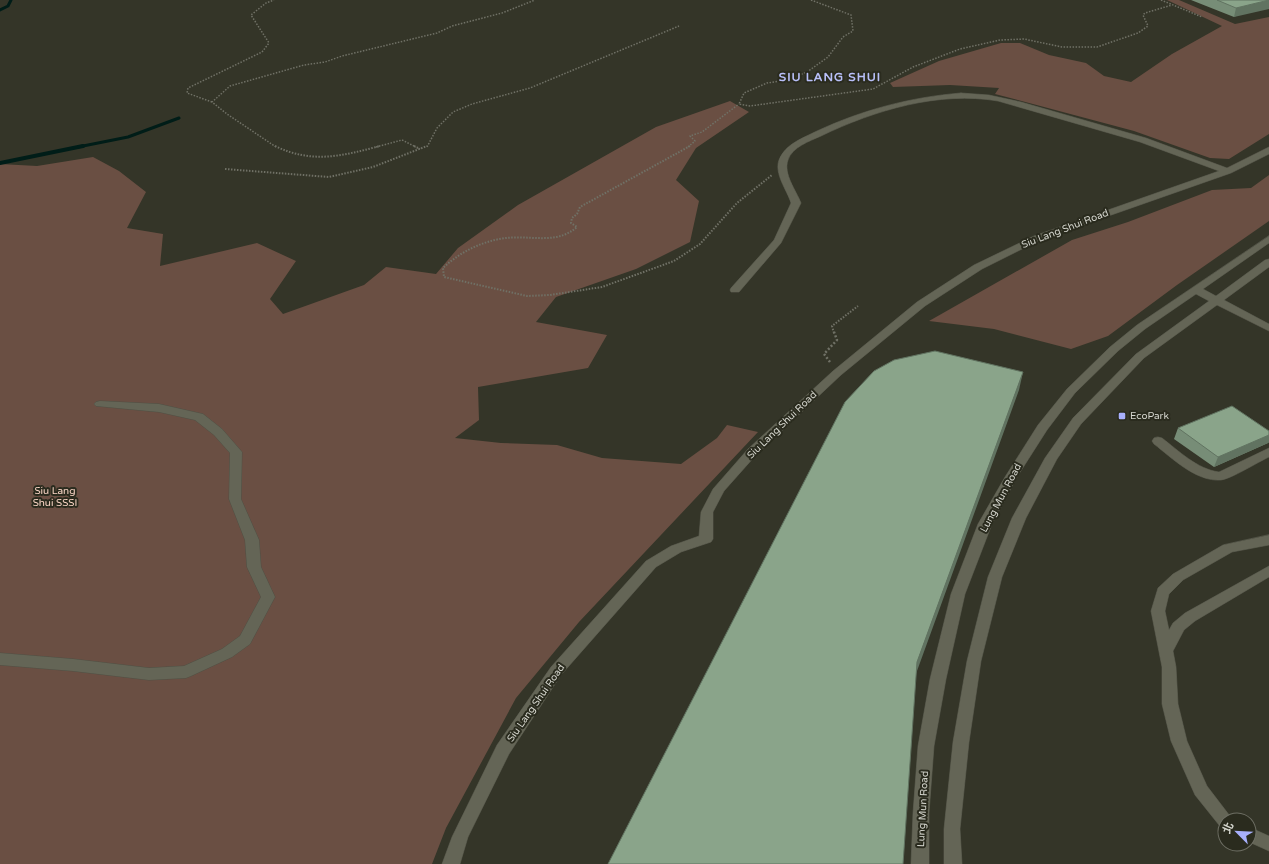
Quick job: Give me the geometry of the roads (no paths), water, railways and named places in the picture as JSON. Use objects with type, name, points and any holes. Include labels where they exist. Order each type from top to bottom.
[{"type":"street","points":[[735,290],[778,241],[796,203],[781,167],[785,155],[798,144],[860,117],[905,104],[957,96],[972,96],[1014,103],[1143,140],[1204,164],[1228,171]]},
{"type":"street","name":"Siu Lang Shui Road","points":[[452,864],[460,837],[504,750],[556,671],[651,564],[676,548],[706,539],[707,512],[719,489],[752,452],[837,373],[921,304],[978,267],[1037,238],[1228,171],[1260,156],[1269,150]]},
{"type":"street","name":"Lung Mun Road","points":[[920,864],[921,813],[926,746],[938,679],[958,594],[985,524],[1011,477],[1042,428],[1071,392],[1114,349],[1140,327],[1197,290],[1269,239]]},
{"type":"street","points":[[953,864],[952,829],[962,742],[974,661],[995,577],[1019,518],[1051,458],[1077,421],[1140,356],[1269,262]]},
{"type":"street","points":[[1197,290],[1269,328]]},
{"type":"street","points":[[0,659],[73,665],[149,674],[186,672],[227,653],[245,640],[268,597],[254,567],[252,540],[235,499],[236,452],[218,432],[199,417],[159,408],[100,404]]},
{"type":"street","points":[[1158,441],[1202,473],[1213,476],[1221,476],[1269,452]]},
{"type":"street","points":[[1219,812],[1201,790],[1179,741],[1170,704],[1169,667],[1158,611],[1163,592],[1178,577],[1228,548],[1269,540]]},
{"type":"street","points":[[1166,651],[1178,627],[1190,617],[1269,570]]},
{"type":"street","points":[[1257,838],[1269,844]]},
{"type":"waterway","points":[[0,10],[8,6],[11,0]]},
{"type":"waterway","points":[[83,146],[128,137],[179,118]]},
{"type":"waterway","points":[[0,163],[83,146]]},
{"type":"waterway","points":[[78,147],[83,146]]},
{"type":"place","name":"EcoPark","points":[[1122,416]]},
{"type":"district","name":"SIU LANG SHUI","points":[[830,77]]},
{"type":"park label","name":"Siu Lang Shui SSSI","points":[[55,496]]}]
